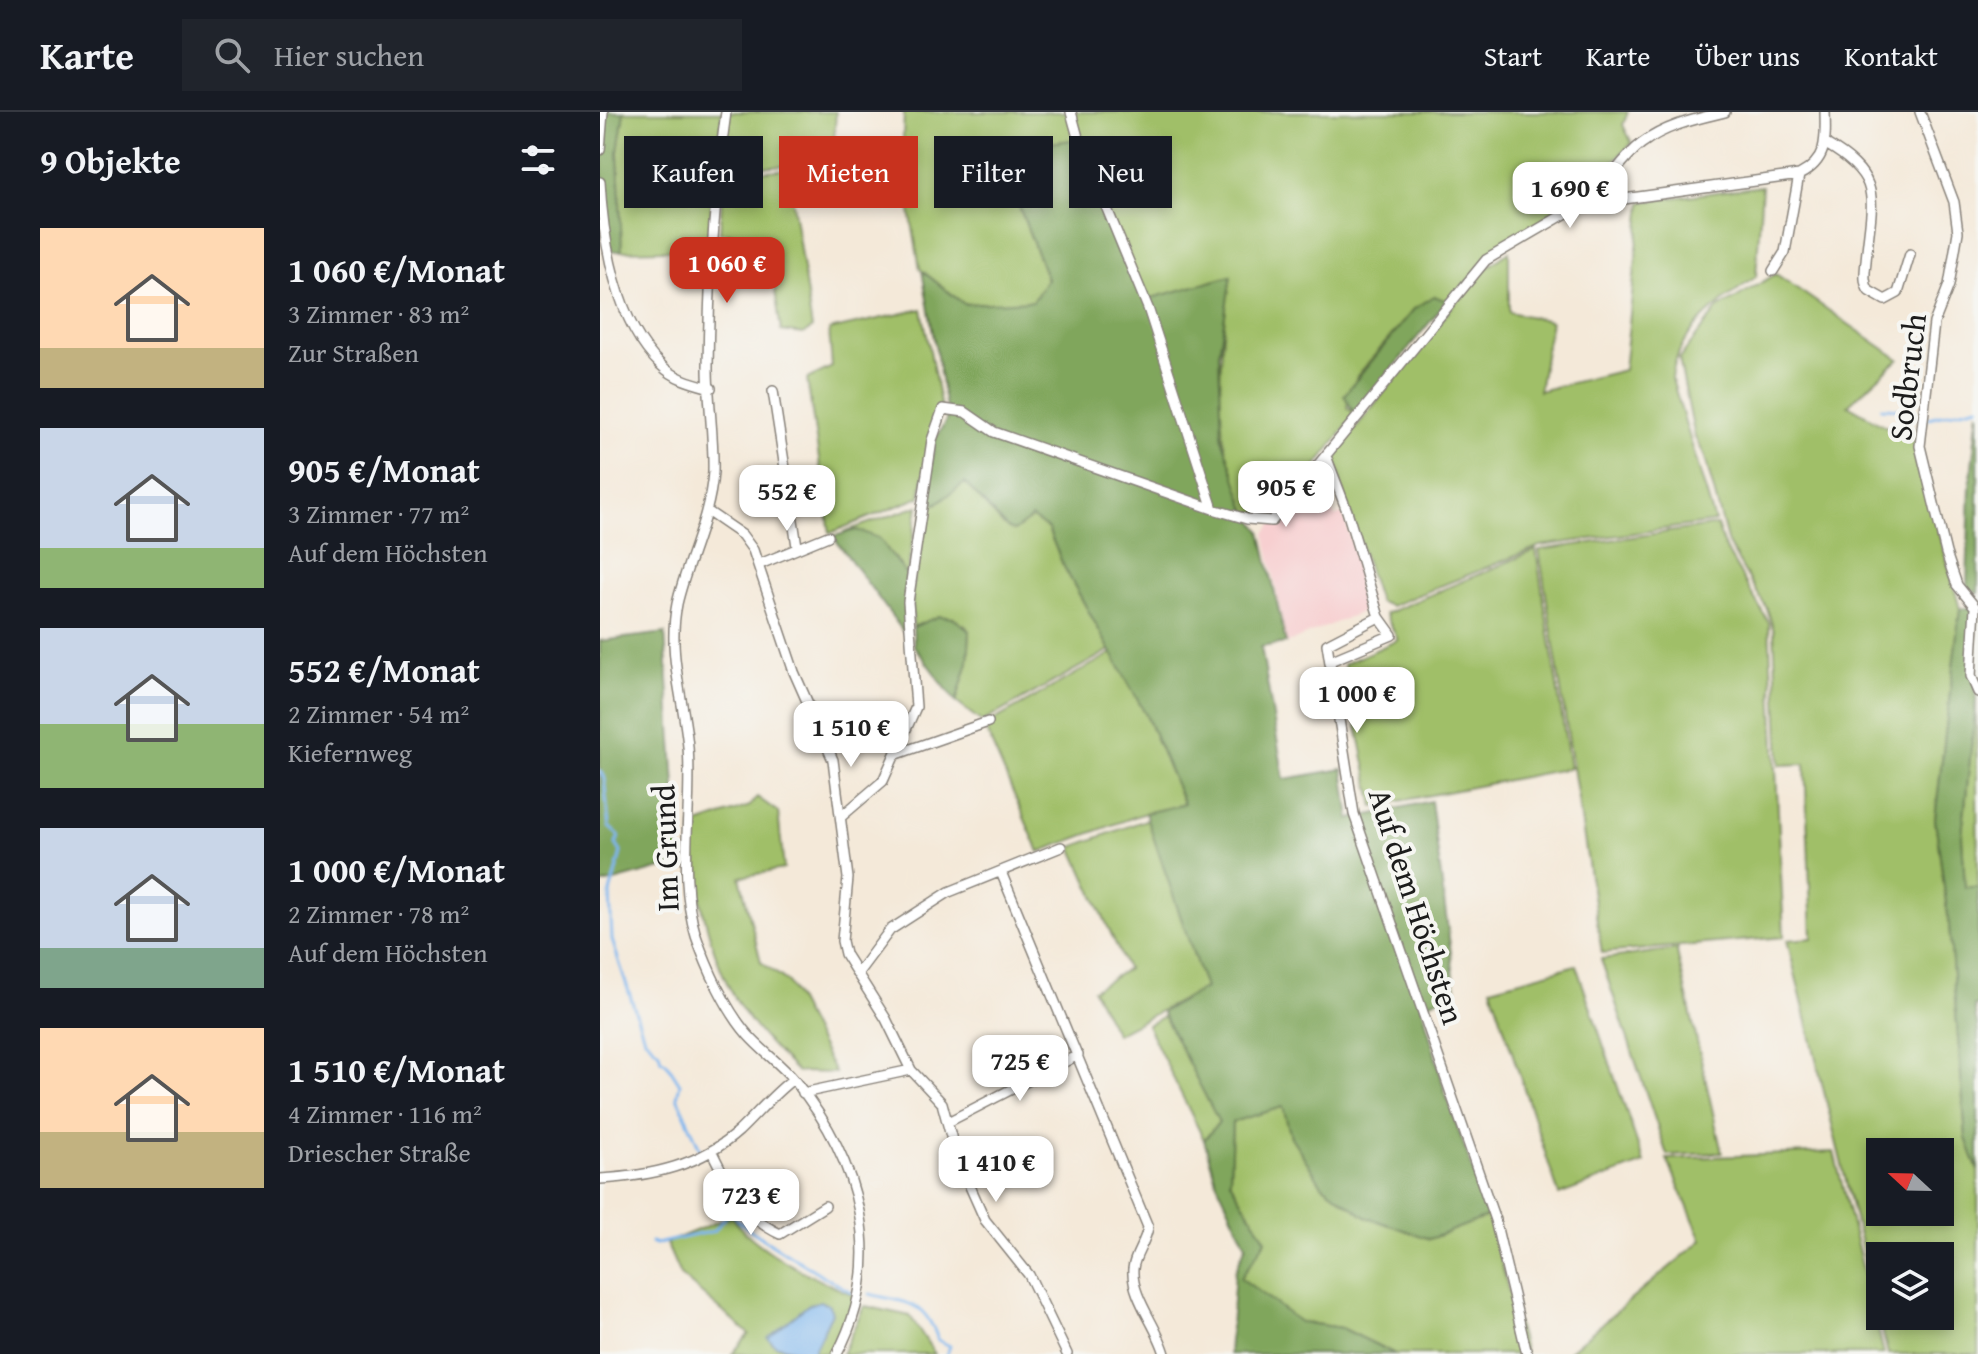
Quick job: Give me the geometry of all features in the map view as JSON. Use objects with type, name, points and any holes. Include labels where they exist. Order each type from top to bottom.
[{"type":"street","points":[[600,150],[603,112]]},
{"type":"street","name":"Im Grund","points":[[726,112],[714,224],[713,475],[707,511],[677,604],[672,639],[688,749],[685,861],[696,935],[732,1011],[747,1034],[793,1079],[846,1165],[863,1230],[862,1288],[853,1321],[837,1354]]},
{"type":"street","points":[[1071,112],[1079,141],[1148,308],[1213,509]]},
{"type":"street","points":[[842,816],[883,781],[916,707],[908,602],[936,422],[943,409],[951,407],[965,412],[994,432],[1213,509],[1247,519],[1272,521],[1486,260],[1595,196],[1640,145],[1678,124],[1725,112]]},
{"type":"street","points":[[1580,205],[1799,175],[1820,161],[1826,144],[1825,112]]},
{"type":"street","name":"Sodbruch","points":[[1920,112],[1954,202],[1958,232],[1949,285],[1934,323],[1920,446],[1946,553],[1957,585],[1975,607],[1971,676],[1978,692]]},
{"type":"street","points":[[1826,144],[1862,169],[1869,183],[1871,201],[1865,278],[1869,291],[1885,300],[1898,293],[1910,254]]},
{"type":"street","points":[[1773,271],[1785,252],[1799,175]]},
{"type":"street","points":[[600,182],[604,228],[619,293],[644,344],[660,365],[680,379],[711,388]]},
{"type":"street","points":[[773,391],[797,546]]},
{"type":"street","points":[[1326,456],[1347,511],[1379,617],[1392,635],[1330,661],[1328,641],[1379,617]]},
{"type":"street","points":[[707,511],[742,535],[760,564],[794,672],[833,760],[848,878],[842,941],[911,1070],[942,1103],[956,1155],[985,1220],[1029,1275],[1067,1354]]},
{"type":"street","points":[[760,564],[797,546],[828,536]]},
{"type":"street","name":"Auf dem Höchsten","points":[[1330,661],[1354,814],[1495,1220],[1527,1354]]},
{"type":"street","points":[[897,754],[988,722]]},
{"type":"street","points":[[857,974],[890,930],[949,892],[1061,847]]},
{"type":"street","points":[[1001,872],[1148,1227],[1146,1241],[1133,1268],[1136,1285],[1165,1354]]},
{"type":"street","points":[[948,1122],[1078,1055]]},
{"type":"street","points":[[803,1093],[911,1070]]},
{"type":"street","points":[[600,1179],[654,1173],[712,1152],[793,1079]]},
{"type":"street","points":[[712,1152],[739,1205],[752,1219],[780,1234],[825,1206]]},
{"type":"shaded area","points":[[1320,471],[1334,516],[1343,514],[1371,608],[1287,643],[1265,533]]},
{"type":"green space","points":[[604,112],[624,112],[618,152],[622,251],[611,251],[608,242],[602,173]]},
{"type":"green space","points":[[624,112],[722,112],[719,136],[624,136],[624,208],[711,208],[707,249],[622,251],[618,152]]},
{"type":"green space","points":[[729,112],[836,112],[834,136],[779,136],[779,166],[763,167],[763,136],[727,136]]},
{"type":"green space","points":[[904,112],[1069,112],[1076,136],[1069,136],[1069,140],[1053,143],[1053,136],[934,136],[934,208],[1020,208],[1047,280],[1033,302],[964,304],[920,269],[910,208],[918,208],[918,136],[903,136]]},
{"type":"green space","points":[[1073,112],[1628,112],[1623,125],[1632,143],[1568,207],[1504,245],[1447,301],[1414,309],[1357,376],[1347,407],[1355,415],[1309,475],[1281,500],[1249,514],[1236,487],[1222,428],[1221,366],[1230,276],[1151,299],[1116,249],[1103,208],[1172,208],[1172,136],[1081,136]]},
{"type":"green space","points":[[1069,140],[1069,208],[1101,208],[1116,249],[1151,298],[1231,276],[1219,354],[1222,438],[1246,510],[1261,531],[1286,643],[1261,647],[1284,779],[1343,769],[1350,819],[1431,801],[1456,991],[1422,1006],[1445,1092],[1489,1216],[1430,1239],[1366,1217],[1322,1185],[1291,1137],[1283,1107],[1232,1122],[1230,1181],[1266,1240],[1241,1278],[1300,1322],[1342,1328],[1395,1354],[1229,1354],[1235,1272],[1246,1245],[1216,1181],[1204,1140],[1219,1122],[1162,1012],[1205,988],[1145,813],[1184,804],[1146,715],[1063,565],[1048,529],[1032,518],[1014,531],[1008,529],[965,483],[936,504],[925,501],[935,439],[946,421],[946,408],[922,271],[964,304],[1033,301],[1047,279],[1020,208],[1053,208],[1053,143]]},
{"type":"green space","points":[[779,170],[779,208],[794,208],[812,329],[803,334],[781,331],[767,236],[720,233],[721,208],[763,208],[763,171]]},
{"type":"green space","points":[[1762,186],[1756,277],[1714,308],[1691,333],[1675,362],[1672,379],[1715,522],[1540,546],[1391,606],[1379,602],[1332,458],[1478,274],[1509,252],[1509,312],[1551,321],[1539,391],[1624,370],[1642,202]]},
{"type":"green space","points":[[1776,274],[1899,359],[1848,405],[1915,443],[1960,609],[1935,819],[1949,925],[1966,1138],[1978,1171],[1978,1354],[1888,1354],[1882,1330],[1954,1330],[1954,1242],[1866,1242],[1866,1264],[1787,940],[1812,938],[1805,764],[1780,765],[1774,631],[1767,609],[1728,544],[1704,454],[1695,438],[1679,359],[1717,309]]},
{"type":"green space","points":[[1434,296],[1447,301],[1355,415],[1344,395],[1414,309]]},
{"type":"green space","points":[[922,309],[941,408],[933,421],[920,497],[830,533],[807,379],[832,367],[829,330]]},
{"type":"green space","points":[[1978,411],[1978,594],[1967,586],[1970,485]]},
{"type":"green space","points":[[965,482],[1002,524],[1014,531],[1032,517],[1048,529],[1063,565],[1110,650],[982,722],[956,702],[968,662],[970,632],[964,624],[913,627],[912,594],[925,501],[936,504]]},
{"type":"green space","points":[[918,506],[907,575],[895,558],[857,530],[843,532]]},
{"type":"green space","points":[[1717,525],[1724,546],[1769,623],[1784,937],[1602,953],[1539,550]]},
{"type":"green space","points":[[857,530],[879,538],[907,575],[905,634],[833,536]]},
{"type":"green space","points":[[1536,550],[1570,768],[1374,806],[1344,664],[1398,640],[1385,614]]},
{"type":"green space","points":[[1975,607],[1976,701],[1962,836],[1965,887],[1978,887],[1978,1006],[1974,1006],[1978,1032],[1978,1171],[1966,1138],[1949,925],[1935,819],[1960,609]]},
{"type":"green space","points":[[939,616],[954,618],[970,632],[968,662],[956,702],[914,646],[913,627]]},
{"type":"green space","points":[[665,633],[680,863],[600,885],[600,641]]},
{"type":"green space","points":[[1112,653],[1146,715],[1184,805],[1145,813],[1039,852],[984,726]]},
{"type":"green space","points":[[1976,701],[1978,887],[1965,887],[1962,836]]},
{"type":"green space","points":[[757,797],[778,812],[784,869],[740,877],[761,962],[788,982],[835,1073],[797,1072],[743,1011],[713,947],[700,897],[692,826],[750,806]]},
{"type":"green space","points":[[1148,819],[1205,988],[1116,1034],[1093,990],[1127,969],[1072,847]]},
{"type":"green space","points":[[1678,949],[1722,1153],[1667,1155],[1601,959]]},
{"type":"green space","points":[[1576,965],[1644,1163],[1559,1195],[1491,988]]},
{"type":"green space","points":[[1164,1016],[1219,1122],[1204,1140],[1147,1025]]},
{"type":"green space","points":[[1283,1106],[1291,1137],[1429,1239],[1489,1216],[1525,1354],[1395,1354],[1342,1328],[1300,1322],[1240,1278],[1266,1240],[1230,1181],[1232,1122]]},
{"type":"green space","points":[[1834,1152],[1866,1281],[1866,1330],[1878,1330],[1884,1354],[1566,1354],[1702,1240],[1667,1159]]},
{"type":"green space","points":[[731,1216],[755,1241],[771,1252],[806,1273],[857,1296],[829,1354],[775,1345],[802,1354],[732,1354],[749,1334],[680,1275],[666,1243]]},
{"type":"green space","points":[[864,1306],[910,1316],[935,1354],[842,1354]]},
{"type":"water","points":[[820,1301],[829,1305],[832,1313],[812,1354],[775,1345],[768,1338],[808,1305]]},
{"type":"waterway","points":[[1928,418],[1978,406]]},
{"type":"waterway","points":[[1881,408],[1905,409],[1915,417]]},
{"type":"waterway","points":[[600,771],[604,778],[609,827],[619,836],[616,844],[621,852],[610,893],[612,940],[644,1038],[659,1052],[661,1060],[666,1062],[680,1084],[677,1097],[701,1151]]},
{"type":"waterway","points":[[711,1177],[723,1191],[736,1219],[853,1292]]},
{"type":"waterway","points":[[651,1242],[656,1244],[714,1231],[731,1210]]},
{"type":"waterway","points":[[870,1294],[905,1302],[920,1310],[927,1317],[938,1340],[950,1346],[947,1354]]}]
